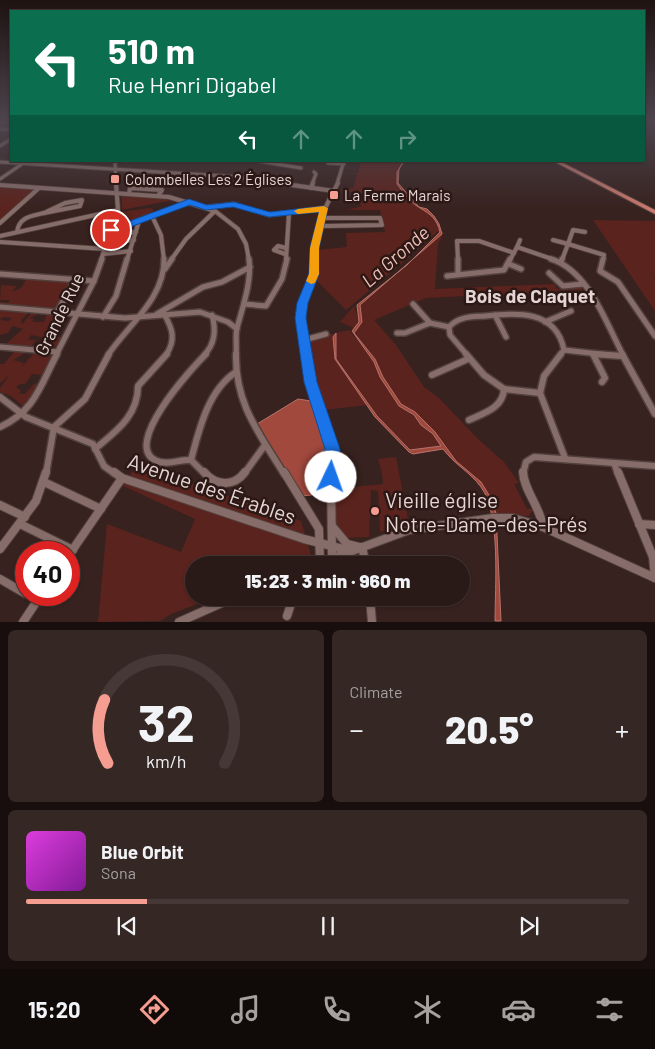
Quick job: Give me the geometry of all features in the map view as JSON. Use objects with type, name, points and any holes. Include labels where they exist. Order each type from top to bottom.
[{"type":"main road","points":[[557,162],[655,212]]},
{"type":"main road","points":[[565,162],[655,208]]},
{"type":"street","points":[[0,162],[240,177],[334,191]]},
{"type":"street","name":"Grande Rue","points":[[21,415],[32,402],[94,281],[118,210],[114,162]]},
{"type":"street","points":[[264,162],[301,168]]},
{"type":"street","points":[[293,167],[296,162]]},
{"type":"street","points":[[329,162],[344,163],[334,191],[320,218],[314,248],[314,274],[301,310],[311,382],[332,449],[330,495],[332,556]]},
{"type":"street","points":[[0,179],[23,163]]},
{"type":"street","points":[[311,188],[316,174],[314,172]]},
{"type":"street","points":[[0,185],[169,197],[215,211],[226,218],[242,236],[248,251],[250,267],[244,304],[237,329],[236,372],[246,412],[319,529],[317,556]]},
{"type":"street","points":[[129,194],[130,185],[162,190],[158,196]]},
{"type":"street","points":[[0,223],[40,188]]},
{"type":"street","points":[[17,232],[18,224],[24,218],[44,214],[80,206],[82,200],[64,203],[44,214]]},
{"type":"street","points":[[110,233],[189,202]]},
{"type":"street","points":[[206,207],[234,204],[269,215],[324,208]]},
{"type":"street","points":[[0,236],[118,210]]},
{"type":"street","points":[[0,549],[38,499],[44,482],[54,427],[86,396],[111,350],[141,316],[154,296],[165,270],[175,255],[195,229],[215,211]]},
{"type":"street","points":[[244,304],[266,306],[283,276],[291,226],[289,213]]},
{"type":"street","points":[[152,216],[158,223],[162,236],[165,270]]},
{"type":"street","points":[[320,218],[381,218],[382,224],[325,226]]},
{"type":"street","points":[[351,218],[352,225]]},
{"type":"street","points":[[103,317],[116,296],[128,255],[132,251],[139,221]]},
{"type":"street","points":[[561,262],[573,230],[585,232]]},
{"type":"street","points":[[110,233],[136,232]]},
{"type":"street","points":[[105,249],[134,240]]},
{"type":"street","points":[[447,276],[504,270],[520,240]]},
{"type":"street","points":[[554,240],[604,255],[600,271],[618,282],[640,317],[646,321],[655,336]]},
{"type":"street","points":[[458,274],[457,241],[478,241],[514,253]]},
{"type":"street","points":[[0,242],[132,251]]},
{"type":"street","points":[[517,247],[561,262],[583,284],[654,411]]},
{"type":"street","points":[[165,255],[175,255]]},
{"type":"street","points":[[508,264],[522,269]]},
{"type":"street","points":[[155,315],[203,287],[222,282],[250,267]]},
{"type":"street","points":[[549,273],[563,286],[583,284]]},
{"type":"street","points":[[0,274],[94,281]]},
{"type":"street","points":[[57,312],[75,280]]},
{"type":"street","points":[[413,304],[430,323]]},
{"type":"street","points":[[0,308],[103,317],[200,312],[228,322],[237,329]]},
{"type":"street","points":[[545,322],[571,312]]},
{"type":"street","points":[[540,393],[504,389],[484,375],[468,359],[450,335],[449,327],[452,322],[461,318],[516,313],[545,322],[563,342],[564,350],[544,376],[540,393],[564,458]]},
{"type":"street","points":[[95,448],[135,411],[140,400],[138,386],[171,347],[174,338],[173,326],[164,314]]},
{"type":"street","points":[[212,315],[215,330],[213,342],[209,350],[171,390],[162,404],[147,442],[146,448],[150,458],[159,463],[191,460],[211,479],[227,483],[242,479],[253,464],[257,452],[265,445]]},
{"type":"street","points":[[495,315],[506,337]]},
{"type":"street","points":[[398,333],[405,333],[430,323],[449,327]]},
{"type":"street","points":[[304,340],[326,334]]},
{"type":"street","points":[[0,347],[58,352]]},
{"type":"street","points":[[564,350],[623,356]]},
{"type":"street","points":[[594,354],[605,378],[602,382]]},
{"type":"street","points":[[432,375],[468,359]]},
{"type":"street","points":[[191,460],[205,417],[214,397],[230,374],[236,372]]},
{"type":"street","points":[[469,420],[498,405],[505,394],[504,389]]},
{"type":"street","points":[[0,397],[8,401],[21,415],[0,427]]},
{"type":"street","name":"Avenue des Érables","points":[[21,415],[93,444],[104,466],[122,478],[351,551]]},
{"type":"street","points":[[543,527],[541,511],[523,479],[522,468],[526,460],[534,457],[564,458],[655,466]]},
{"type":"street","points":[[337,556],[409,530],[495,518],[513,518],[543,527],[655,578],[653,557],[614,463]]},
{"type":"street","points":[[79,541],[122,478]]},
{"type":"street","points":[[44,482],[101,509]]},
{"type":"street","points":[[0,505],[54,541]]},
{"type":"street","points":[[639,524],[655,525]]},
{"type":"street","points":[[331,526],[347,544],[361,547]]},
{"type":"street","points":[[361,547],[364,556]]},
{"type":"street","points":[[0,579],[15,587]]},
{"type":"street","points":[[24,622],[35,606]]},
{"type":"street","points":[[179,622],[215,606]]},
{"type":"street","points":[[287,616],[290,606]]},
{"type":"street","points":[[371,606],[372,622]]},
{"type":"shaded area","points":[[361,162],[403,162],[398,172],[398,182],[402,191],[428,214],[436,223],[440,232],[437,232],[346,310],[316,280],[318,250],[347,247],[346,233],[385,232],[380,210],[347,210],[362,206],[360,204],[364,194],[338,190],[353,188],[357,174],[344,173],[358,173]]},
{"type":"shaded area","points":[[403,162],[399,169],[398,183],[419,207],[407,197],[397,184],[397,172]]},
{"type":"shaded area","points":[[0,186],[36,189],[0,221]]},
{"type":"shaded area","points":[[122,195],[173,200],[122,210]]},
{"type":"shaded area","points":[[419,207],[427,209],[439,224],[442,234],[412,260],[440,232],[433,217]]},
{"type":"shaded area","points":[[153,209],[153,213],[116,227],[121,212]]},
{"type":"shaded area","points":[[593,220],[655,221],[655,278],[647,268],[655,279],[655,311]]},
{"type":"shaded area","points":[[444,232],[438,244],[435,289],[554,284],[557,289],[581,286],[583,290],[426,298],[374,320],[396,345],[424,387],[439,398],[478,439],[504,462],[519,483],[514,484],[527,509],[533,509],[529,516],[496,513],[483,486],[456,461],[435,432],[417,414],[401,404],[383,377],[375,359],[355,334],[355,329],[361,322],[360,305],[411,262]]},
{"type":"shaded area","points":[[396,273],[360,305],[362,322],[354,333],[375,359],[383,377],[401,404],[415,412],[435,432],[456,461],[481,482],[489,495],[496,513],[501,621],[495,621],[496,551],[492,515],[481,487],[443,449],[413,454],[409,452],[375,417],[335,359],[333,337],[336,333],[336,359],[377,416],[410,450],[441,446],[433,434],[421,425],[414,415],[399,406],[380,377],[374,362],[352,331],[359,322],[357,305]]},
{"type":"shaded area","points":[[27,278],[72,282],[55,309],[0,305],[0,302],[8,303],[10,300],[0,300],[1,285],[17,286],[12,291],[16,290],[21,288]]},
{"type":"shaded area","points":[[354,306],[359,322],[354,328],[340,322]]},
{"type":"shaded area","points":[[0,310],[29,312],[21,320],[22,324],[32,313],[39,313],[29,319],[34,319],[32,322],[44,322],[47,314],[59,315],[53,324],[57,325],[54,331],[58,331],[54,336],[62,337],[56,345],[50,348],[33,347],[45,338],[31,335],[28,340],[36,340],[31,347],[6,344],[23,329],[12,326],[8,333],[0,335],[0,320]],"holes":[[[3,317],[12,318],[9,321],[0,320]]]},
{"type":"shaded area","points":[[349,330],[375,363],[397,403],[429,429],[441,446],[412,451],[377,416],[336,359],[336,333]]},
{"type":"shaded area","points":[[335,334],[334,356],[337,362],[368,405],[324,410],[315,383],[308,345],[311,340]]},
{"type":"shaded area","points":[[15,351],[25,353],[13,360],[24,363],[22,367],[34,353],[51,356],[42,375],[32,374],[25,384],[20,384],[16,387],[21,391],[19,394],[25,394],[35,383],[37,384],[28,401],[23,406],[11,396],[0,392],[0,388],[10,375],[0,383],[0,364],[4,364]]},
{"type":"shaded area","points":[[298,399],[311,401],[323,434],[325,445],[321,494],[302,496],[257,424]]},
{"type":"shaded area","points":[[396,457],[409,524],[380,532],[378,491],[371,490],[369,537],[346,538],[336,523],[335,496],[352,488],[383,484],[378,459]]},
{"type":"shaded area","points":[[138,465],[301,521],[311,556],[185,556],[185,606],[192,606],[171,614],[160,621],[98,622],[107,524],[181,552],[195,519],[121,485]]},
{"type":"slow traffic","points":[[298,211],[324,208],[314,248],[314,274],[311,281]]},
{"type":"place","name":"Colombelles Les 2 Églises","points":[[115,179]]},
{"type":"place","name":"La Ferme Marais","points":[[334,195]]},
{"type":"place","name":"Vieille église Notre-Dame-des-Prés","points":[[375,511]]},
{"type":"district","name":"Bois de Claquet","points":[[530,295]]},
{"type":"route","points":[[111,230],[189,202],[206,207],[234,204],[269,215],[324,208],[314,248],[314,274],[302,303],[300,318],[311,382],[330,438],[332,449],[331,477]]},
{"type":"water label","name":"La Gronde","points":[[395,256]]}]
